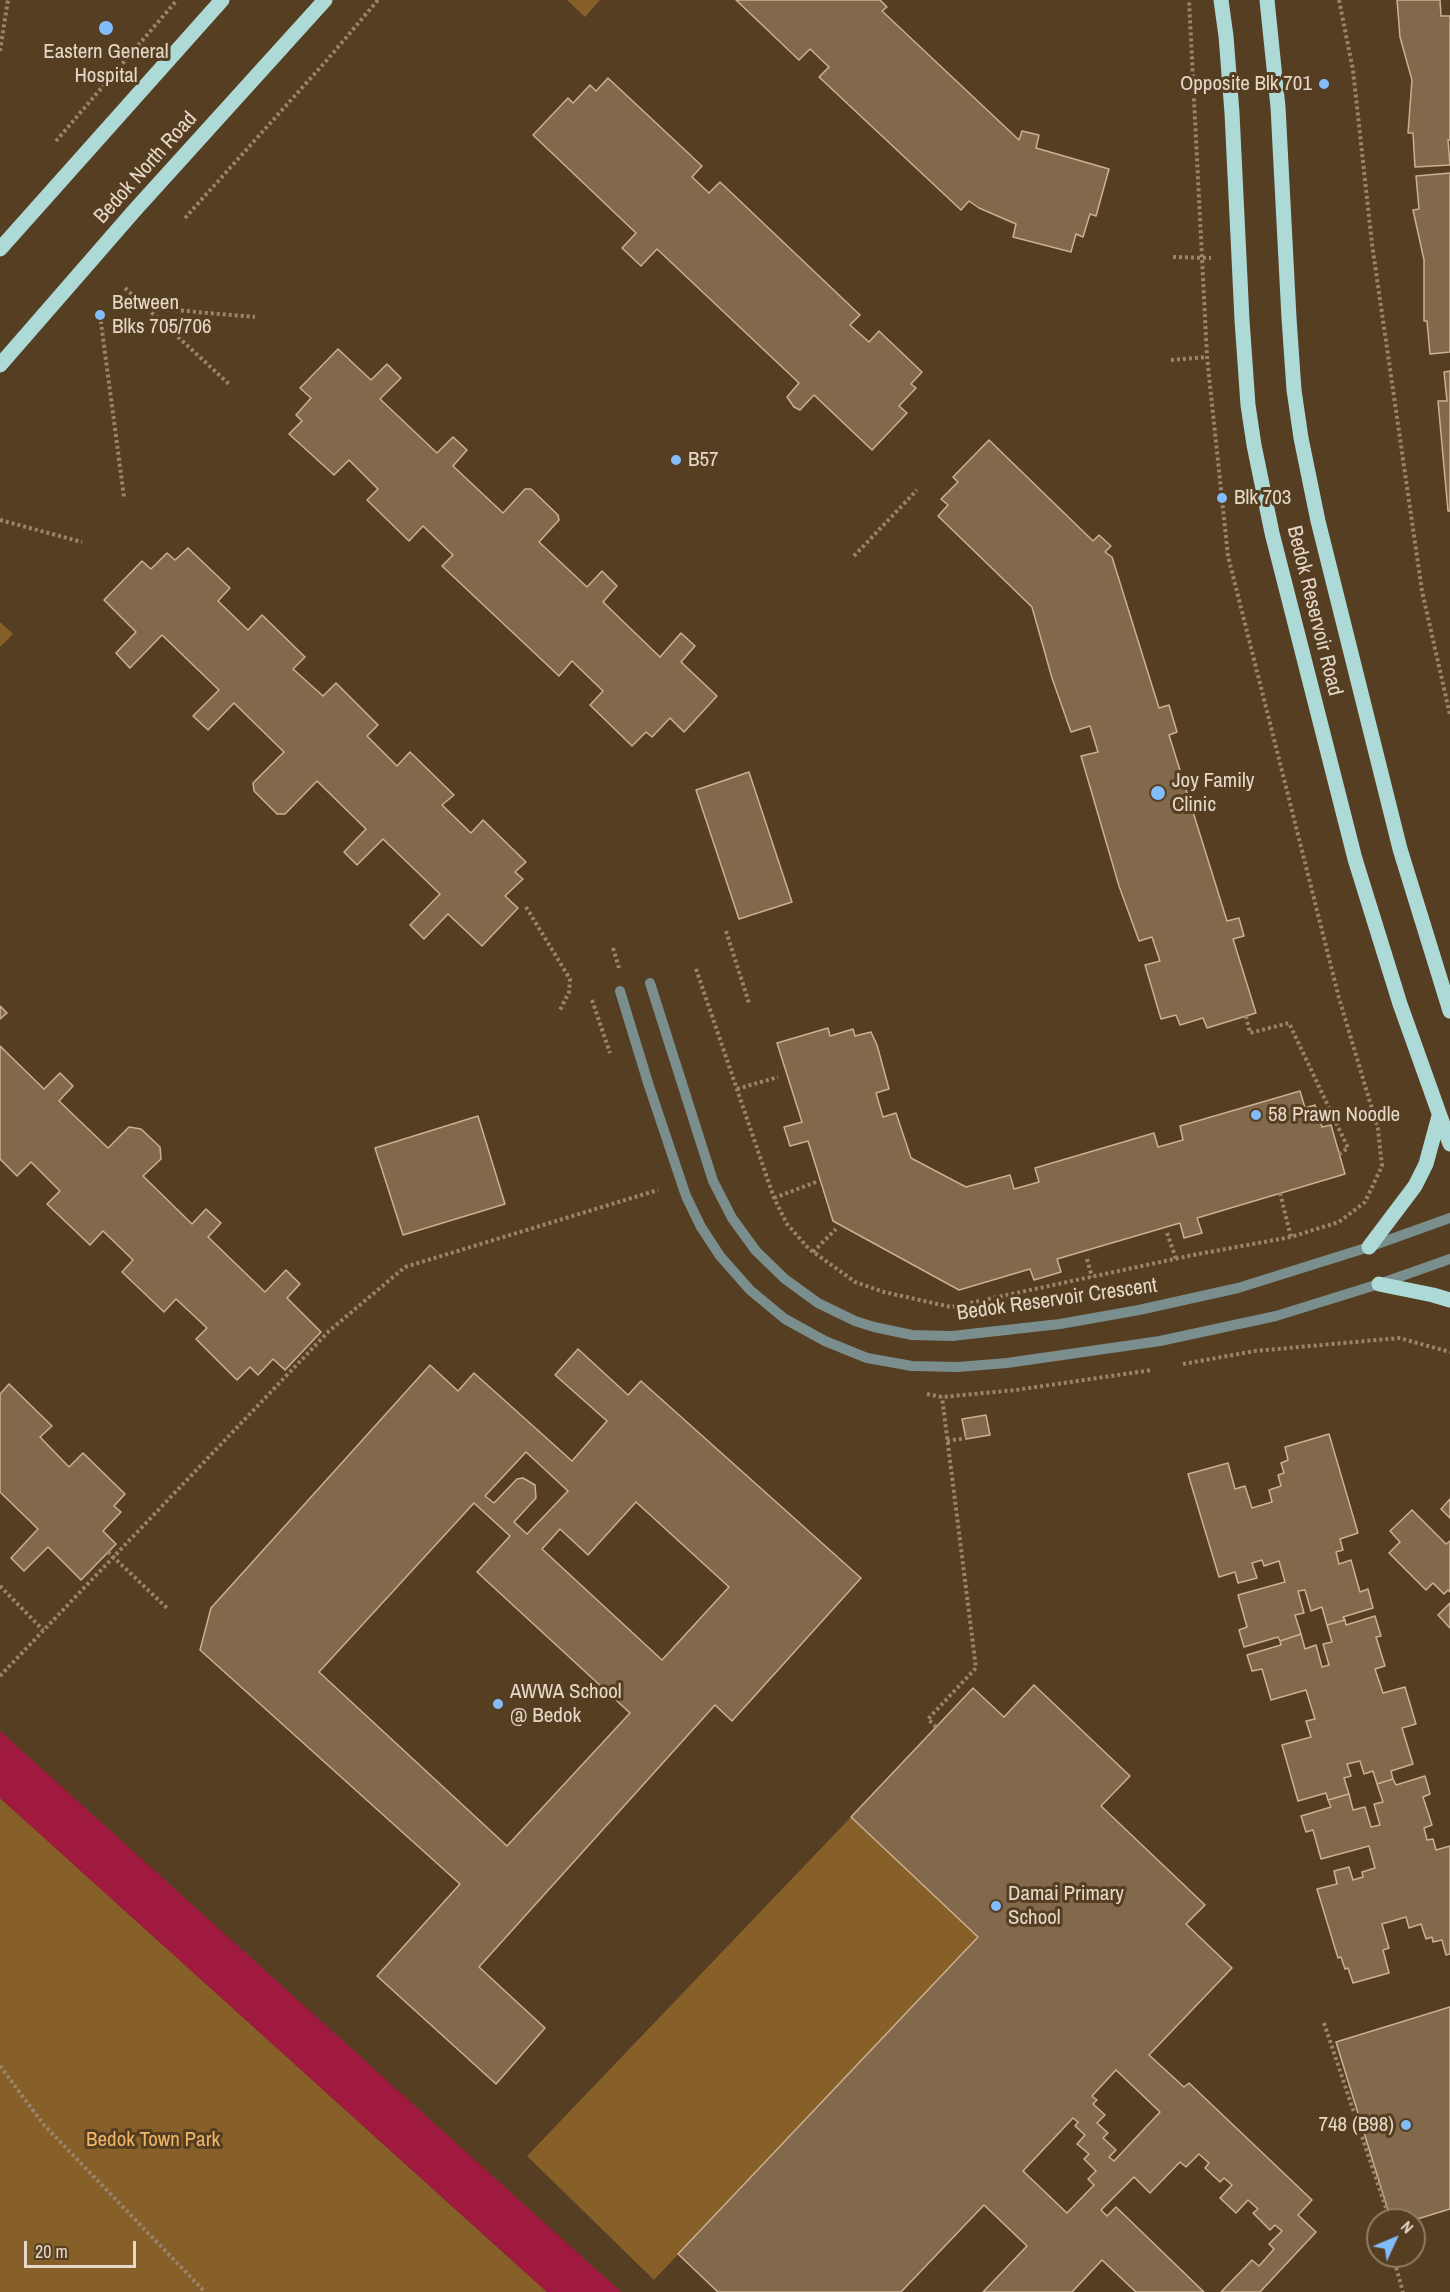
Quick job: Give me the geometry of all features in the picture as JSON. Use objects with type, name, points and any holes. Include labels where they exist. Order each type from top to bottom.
[{"type":"main road","points":[[0,249],[222,0]]},
{"type":"main road","name":"Bedok North Road","points":[[0,365],[134,211],[325,0]]},
{"type":"main road","name":"Bedok Reservoir Road","points":[[1221,0],[1227,36],[1233,123],[1248,405],[1256,456],[1272,532],[1355,859],[1401,1004],[1450,1144]]},
{"type":"main road","name":"Bedok Reservoir Road","points":[[1267,0],[1278,106],[1294,390],[1301,438],[1318,521],[1400,849],[1450,1011]]},
{"type":"main road","points":[[1369,1247],[1415,1186],[1426,1164],[1439,1116]]},
{"type":"main road","points":[[1379,1284],[1450,1300]]},
{"type":"street","name":"Bedok Reservoir Crescent","points":[[650,983],[713,1181],[732,1218],[756,1251],[785,1280],[818,1304],[855,1321],[893,1332],[933,1336],[999,1332],[1060,1324],[1227,1291],[1369,1247],[1450,1218]]},
{"type":"street","points":[[621,992],[649,1086],[686,1196],[701,1227],[723,1260],[750,1290],[785,1319],[825,1341],[867,1358],[935,1368],[1031,1359],[1160,1341],[1247,1324],[1379,1284],[1450,1259]]},
{"type":"path","points":[[0,51],[8,0]]},
{"type":"path","points":[[54,144],[177,0]]},
{"type":"path","points":[[185,219],[378,0]]},
{"type":"path","points":[[696,969],[774,1198],[786,1224],[813,1252],[855,1282],[885,1293],[951,1307],[1092,1276],[1291,1237],[1339,1222],[1365,1202],[1382,1166],[1378,1129],[1339,998],[1228,556],[1207,357],[1189,0]]},
{"type":"path","points":[[1339,0],[1353,70],[1372,244],[1422,591],[1450,715]]},
{"type":"path","points":[[1173,256],[1190,256]]},
{"type":"path","points":[[125,288],[150,308],[230,385]]},
{"type":"path","points":[[150,308],[255,317]]},
{"type":"path","points":[[100,315],[124,497]]},
{"type":"path","points":[[1171,360],[1207,357]]},
{"type":"path","points":[[854,556],[917,490]]},
{"type":"path","points":[[0,520],[82,542]]},
{"type":"path","points":[[526,907],[570,979],[569,992],[560,1010]]},
{"type":"path","points":[[726,931],[749,1003]]},
{"type":"path","points":[[613,948],[620,972]]},
{"type":"path","points":[[592,1000],[611,1056]]},
{"type":"path","points":[[1246,1016],[1250,1033],[1289,1023],[1348,1148],[1339,1154]]},
{"type":"path","points":[[737,1089],[778,1077]]},
{"type":"path","points":[[774,1198],[816,1182]]},
{"type":"path","points":[[0,1676],[329,1331],[405,1267],[658,1190],[662,1198]]},
{"type":"path","points":[[1280,1193],[1291,1237]]},
{"type":"path","points":[[813,1252],[836,1229]]},
{"type":"path","points":[[1167,1233],[1176,1259]]},
{"type":"path","points":[[1087,1259],[1092,1276]]},
{"type":"path","points":[[1178,1365],[1255,1351],[1399,1338],[1450,1352]]},
{"type":"path","points":[[919,1392],[942,1397],[1016,1390],[1156,1369]]},
{"type":"path","points":[[936,1727],[928,1719],[976,1668],[942,1397]]},
{"type":"path","points":[[946,1441],[966,1438]]},
{"type":"path","points":[[108,1552],[168,1609]]},
{"type":"path","points":[[0,1586],[43,1630]]},
{"type":"path","points":[[1324,2023],[1386,2208]]},
{"type":"path","points":[[0,2066],[44,2125],[206,2292]]},
{"type":"path","points":[[1396,2268],[1403,2292]]},
{"type":"green space","points":[[567,0],[600,0],[585,17]]},
{"type":"green space","points":[[0,622],[13,634],[0,647]]},
{"type":"green space","name":"Bedok Town Park","points":[[0,1798],[547,2292],[0,2292]]},
{"type":"green space","points":[[851,1817],[978,1937],[654,2280],[527,2156]]},
{"type":"shaded area","points":[[0,1731],[621,2292],[547,2292],[0,1798]]},
{"type":"building","points":[[736,0],[880,0],[887,7],[882,11],[1019,140],[1022,131],[1039,135],[1036,148],[1109,169],[1096,216],[1090,214],[1083,237],[1076,234],[1071,252],[1013,237],[1016,224],[979,208],[969,201],[961,210],[819,77],[829,67],[810,49],[799,60]]},
{"type":"building","points":[[1397,0],[1440,0],[1441,16],[1450,16],[1450,140],[1448,140],[1450,165],[1415,167],[1413,133],[1408,133],[1412,80],[1400,37]]},
{"type":"building","points":[[608,78],[702,166],[692,177],[709,193],[720,182],[860,315],[850,325],[869,342],[879,331],[922,372],[911,384],[916,388],[899,406],[907,413],[872,450],[814,395],[800,410],[794,407],[787,397],[799,383],[657,249],[641,266],[622,248],[636,233],[533,135],[568,98],[573,103],[590,85],[596,91]]},
{"type":"building","points":[[1450,173],[1450,352],[1430,354],[1427,321],[1424,321],[1424,260],[1413,210],[1419,209],[1416,176]]},
{"type":"building","points":[[338,349],[371,380],[387,364],[401,378],[380,399],[437,453],[453,437],[467,450],[453,466],[503,513],[525,489],[531,489],[558,515],[559,520],[539,542],[587,587],[602,571],[617,586],[603,602],[660,657],[681,633],[695,646],[681,662],[717,696],[684,732],[670,718],[652,737],[646,732],[632,746],[590,705],[603,691],[572,661],[559,676],[442,566],[453,555],[423,526],[409,541],[367,500],[378,489],[349,460],[334,475],[289,434],[302,421],[296,415],[311,398],[300,388]]},
{"type":"building","points":[[1450,371],[1450,511],[1448,511],[1438,401],[1447,401],[1444,372]]},
{"type":"building","points":[[989,440],[1093,541],[1099,535],[1111,546],[1105,552],[1112,557],[1159,708],[1169,705],[1177,732],[1169,735],[1227,921],[1239,918],[1244,936],[1233,939],[1256,1013],[1207,1028],[1203,1018],[1180,1025],[1176,1015],[1161,1019],[1145,965],[1160,961],[1152,937],[1139,941],[1119,886],[1081,756],[1098,752],[1090,726],[1071,732],[1052,678],[1032,607],[938,516],[948,505],[941,499],[958,482],[953,477]]},
{"type":"building","points":[[188,548],[230,588],[218,601],[248,630],[262,615],[305,657],[293,669],[323,696],[336,683],[378,725],[367,736],[397,766],[410,752],[454,795],[442,805],[471,833],[483,820],[526,862],[515,872],[523,879],[505,896],[518,908],[482,946],[448,914],[424,939],[410,925],[440,894],[383,839],[357,865],[344,852],[366,829],[317,781],[285,814],[277,814],[254,791],[253,783],[284,752],[234,703],[208,730],[193,716],[219,690],[162,635],[130,668],[116,653],[136,632],[104,600],[142,561],[151,569],[167,553],[175,560]]},
{"type":"building","points":[[749,772],[792,902],[739,919],[696,790]]},
{"type":"building","points":[[0,1006],[7,1013],[0,1019]]},
{"type":"building","points":[[828,1028],[830,1036],[853,1029],[855,1036],[871,1032],[877,1045],[889,1089],[876,1093],[883,1117],[896,1113],[911,1158],[966,1187],[1010,1175],[1014,1189],[1039,1182],[1035,1168],[1154,1133],[1158,1147],[1183,1140],[1180,1126],[1300,1091],[1305,1108],[1315,1105],[1322,1127],[1331,1125],[1345,1174],[1197,1218],[1202,1233],[1184,1238],[1180,1223],[1057,1259],[1061,1272],[1034,1280],[1030,1269],[959,1290],[833,1221],[808,1141],[790,1146],[784,1127],[802,1122],[777,1043]]},
{"type":"building","points":[[0,1046],[44,1089],[60,1073],[73,1086],[59,1101],[108,1148],[129,1127],[141,1129],[160,1147],[161,1159],[143,1176],[192,1224],[206,1209],[221,1223],[208,1237],[265,1292],[286,1270],[300,1284],[287,1298],[321,1332],[285,1370],[273,1359],[258,1375],[250,1367],[237,1380],[196,1339],[207,1328],[176,1299],[164,1312],[122,1272],[133,1260],[103,1231],[90,1245],[47,1204],[60,1191],[31,1162],[17,1176],[0,1159]]},
{"type":"building","points":[[478,1116],[505,1204],[403,1235],[375,1148]]},
{"type":"building","points":[[578,1349],[628,1395],[641,1381],[861,1578],[732,1721],[715,1705],[479,1967],[545,2028],[496,2084],[377,1976],[460,1884],[200,1650],[211,1608],[430,1365],[458,1391],[474,1373],[572,1461],[607,1421],[555,1375]],"holes":[[[526,1452],[568,1491],[527,1534],[514,1522],[536,1498],[535,1485],[523,1478],[517,1479],[494,1503],[485,1496]],[[636,1502],[729,1587],[662,1660],[542,1549],[560,1529],[588,1555]],[[474,1503],[510,1536],[477,1572],[630,1713],[507,1846],[319,1672]]]},
{"type":"building","points":[[9,1384],[52,1426],[40,1437],[69,1467],[83,1453],[125,1494],[114,1506],[121,1512],[103,1531],[116,1544],[81,1580],[48,1547],[24,1571],[11,1558],[38,1529],[0,1492],[0,1394]]},
{"type":"building","points":[[986,1415],[990,1435],[966,1439],[962,1419]]},
{"type":"building","points":[[1329,1434],[1358,1533],[1340,1539],[1343,1550],[1336,1552],[1339,1564],[1351,1560],[1360,1592],[1368,1589],[1373,1608],[1343,1617],[1345,1620],[1327,1625],[1322,1607],[1311,1611],[1305,1590],[1298,1591],[1304,1613],[1295,1615],[1301,1634],[1280,1641],[1278,1637],[1244,1647],[1239,1630],[1247,1627],[1238,1595],[1285,1582],[1279,1561],[1264,1566],[1262,1560],[1252,1563],[1257,1578],[1238,1583],[1235,1572],[1219,1577],[1188,1474],[1228,1463],[1235,1489],[1245,1486],[1252,1508],[1272,1502],[1269,1490],[1281,1486],[1278,1475],[1284,1473],[1281,1463],[1288,1460],[1285,1447]]},
{"type":"building","points":[[1450,1499],[1450,1518],[1441,1509]]},
{"type":"building","points":[[1412,1510],[1446,1544],[1450,1541],[1450,1592],[1448,1590],[1444,1594],[1433,1583],[1426,1590],[1389,1553],[1400,1542],[1390,1531]]},
{"type":"building","points":[[1450,1603],[1450,1628],[1438,1615]]},
{"type":"building","points":[[1375,1616],[1381,1636],[1376,1637],[1385,1666],[1375,1669],[1383,1693],[1405,1687],[1416,1724],[1402,1728],[1413,1764],[1391,1771],[1393,1779],[1377,1784],[1373,1771],[1364,1774],[1360,1761],[1347,1764],[1351,1776],[1344,1778],[1349,1794],[1328,1800],[1326,1793],[1298,1801],[1282,1745],[1311,1737],[1306,1721],[1315,1719],[1306,1690],[1271,1700],[1262,1669],[1252,1671],[1247,1655],[1281,1645],[1280,1641],[1301,1634],[1305,1649],[1316,1645],[1322,1667],[1329,1665],[1323,1644],[1332,1642],[1327,1625],[1345,1620],[1346,1625]]},
{"type":"building","points":[[1034,1685],[1130,1776],[1101,1806],[1205,1905],[1186,1924],[1232,1968],[1149,2055],[1184,2087],[1189,2083],[1312,2200],[1298,2215],[1316,2232],[1260,2292],[1221,2292],[1252,2260],[1259,2266],[1274,2249],[1269,2244],[1282,2231],[1275,2225],[1270,2230],[1253,2213],[1258,2209],[1248,2200],[1236,2213],[1220,2198],[1232,2185],[1224,2178],[1220,2182],[1205,2168],[1209,2163],[1199,2154],[1186,2167],[1180,2162],[1150,2193],[1134,2177],[1101,2210],[1107,2216],[1116,2207],[1204,2292],[1136,2292],[1102,2260],[1072,2292],[983,2292],[1027,2246],[984,2205],[901,2292],[718,2292],[678,2254],[978,1937],[851,1817],[973,1688],[1004,1717]],"holes":[[[1116,2070],[1160,2112],[1114,2161],[1109,2157],[1116,2150],[1103,2138],[1108,2133],[1097,2123],[1105,2115],[1093,2104],[1097,2100],[1092,2096]],[[1073,2118],[1078,2122],[1075,2126],[1085,2135],[1077,2144],[1089,2154],[1084,2159],[1096,2171],[1088,2179],[1094,2185],[1067,2213],[1023,2171]]]},
{"type":"building","points":[[1425,1776],[1430,1794],[1423,1797],[1432,1825],[1424,1828],[1427,1840],[1433,1839],[1436,1850],[1450,1846],[1450,1954],[1446,1955],[1442,1940],[1433,1942],[1432,1937],[1426,1939],[1421,1924],[1409,1928],[1406,1917],[1382,1924],[1389,1948],[1383,1950],[1389,1973],[1353,1983],[1348,1968],[1345,1969],[1341,1957],[1338,1958],[1317,1889],[1337,1884],[1334,1871],[1349,1867],[1353,1880],[1363,1877],[1362,1872],[1375,1868],[1369,1846],[1321,1859],[1313,1830],[1306,1832],[1301,1816],[1331,1807],[1328,1800],[1349,1794],[1353,1810],[1365,1807],[1371,1827],[1380,1825],[1374,1804],[1383,1802],[1377,1784],[1393,1779],[1396,1785]]},
{"type":"building","name":"748 (B98)","points":[[1450,2007],[1450,2209],[1426,2216],[1426,2208],[1387,2208],[1336,2042]]},
{"type":"place","name":"Eastern General Hospital","points":[[106,28]]},
{"type":"place","name":"Opposite Blk 701","points":[[1324,84]]},
{"type":"place","name":"Between Blks 705/706","points":[[100,315]]},
{"type":"place","name":"B57","points":[[676,460]]},
{"type":"place","name":"Blk 703","points":[[1222,498]]},
{"type":"place","name":"Joy Family Clinic","points":[[1158,793]]},
{"type":"place","name":"58 Prawn Noodle","points":[[1256,1115]]},
{"type":"place","name":"AWWA School @ Bedok","points":[[498,1704]]},
{"type":"place","name":"Damai Primary School","points":[[996,1906]]},
{"type":"place","name":"748 (B98)","points":[[1406,2125]]}]
